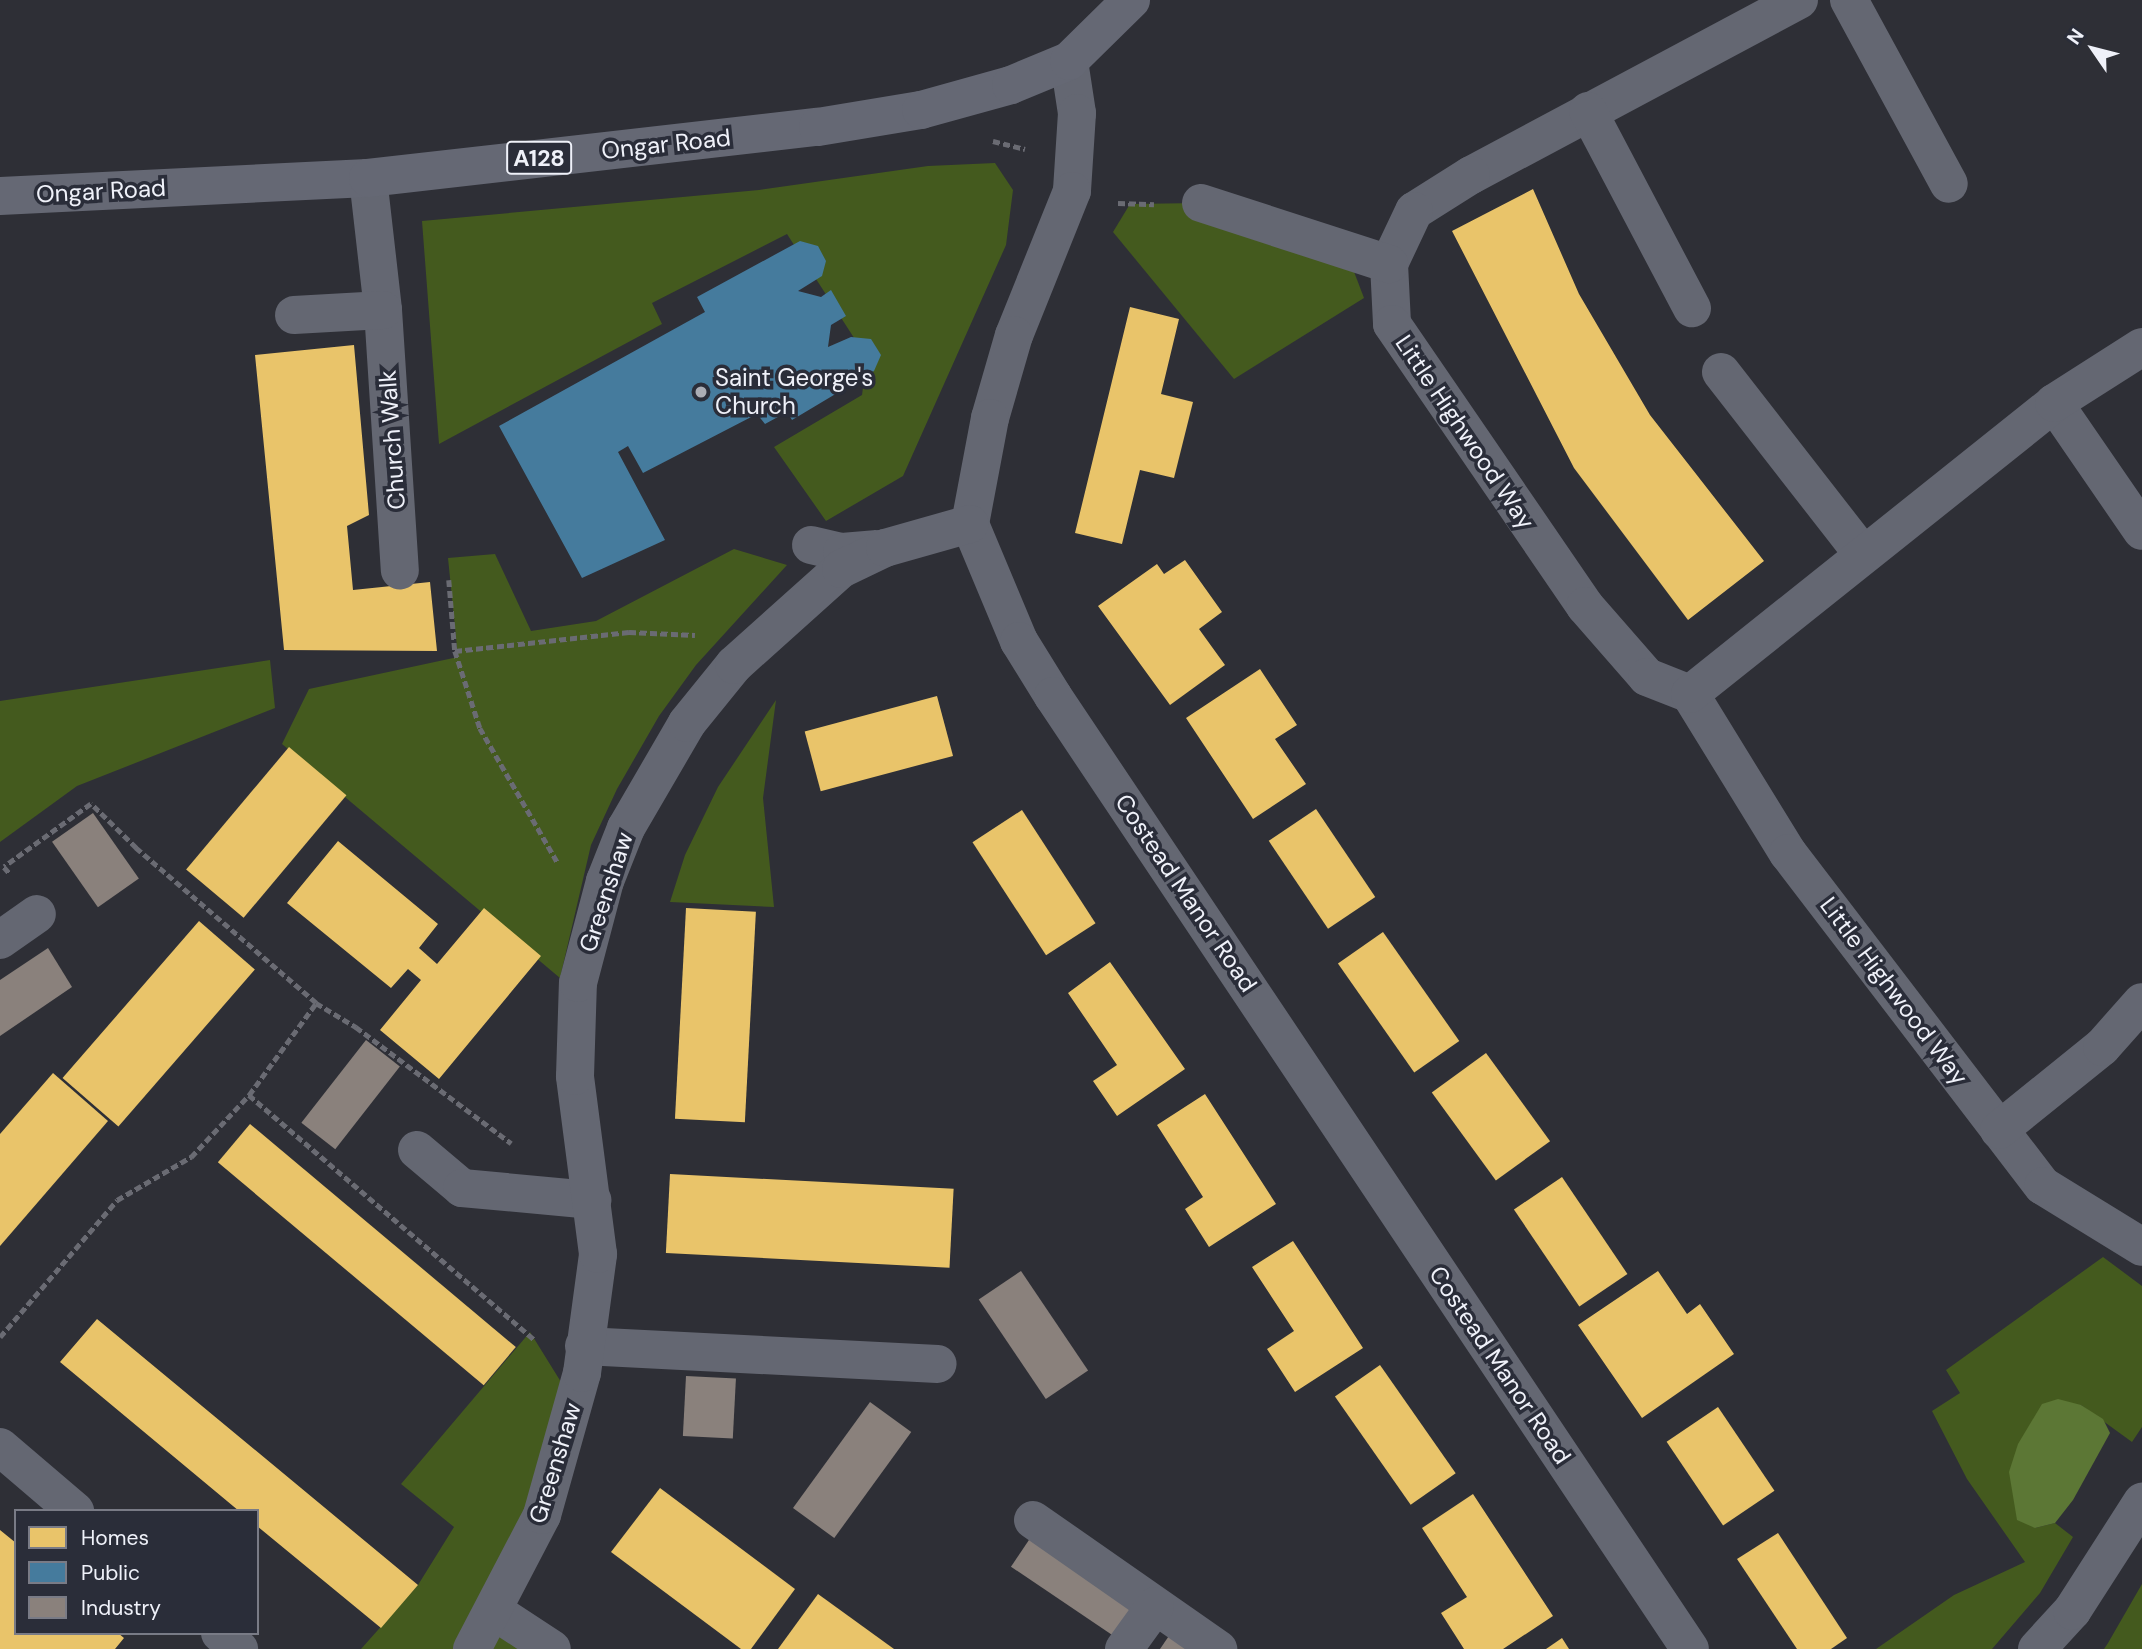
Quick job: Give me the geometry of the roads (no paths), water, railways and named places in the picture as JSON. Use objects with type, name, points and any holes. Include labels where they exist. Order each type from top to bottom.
[{"type":"main road","name":"Ongar Road","points":[[0,196],[368,178],[818,127],[921,110],[1011,85],[1069,61],[1131,0]]},
{"type":"street","name":"Little Highwood Way","points":[[1799,0],[1588,111],[1414,211],[1389,264],[1392,324],[1577,595],[1647,677],[1690,694],[1788,852],[2043,1186],[2142,1247]]},
{"type":"street","points":[[1849,0],[1949,184]]},
{"type":"street","points":[[970,524],[990,418],[1014,335],[1072,191],[1077,113],[1069,61]]},
{"type":"street","points":[[1588,111],[1692,308]]},
{"type":"street","name":"Church Walk","points":[[368,178],[383,310],[400,569]]},
{"type":"street","points":[[1201,203],[1389,264]]},
{"type":"street","points":[[294,315],[383,310]]},
{"type":"street","points":[[1690,694],[1861,553],[2054,404],[2142,347]]},
{"type":"street","points":[[1721,372],[1861,553]]},
{"type":"street","points":[[2054,404],[2142,531]]},
{"type":"street","name":"Greenshaw","points":[[472,1649],[542,1515],[574,1403],[598,1254],[575,1076],[578,982],[594,921],[626,828],[687,723],[734,665],[841,569],[885,548],[970,524]]},
{"type":"street","name":"Costead Manor Road","points":[[970,524],[1019,641],[1053,696],[1690,1649]]},
{"type":"street","points":[[0,940],[37,914]]},
{"type":"street","points":[[1999,1130],[2102,1047],[2142,1002]]},
{"type":"street","points":[[417,1150],[462,1188],[592,1200]]},
{"type":"street","points":[[584,1346],[939,1364]]},
{"type":"street","points":[[0,1447],[73,1509]]},
{"type":"street","points":[[2037,1649],[2072,1611],[2142,1502]]},
{"type":"street","points":[[1033,1520],[1218,1649]]},
{"type":"street","points":[[1124,1649],[1155,1605]]},
{"type":"street","points":[[494,1611],[552,1649]]},
{"type":"street","points":[[222,1635],[239,1649]]},
{"type":"place","name":"Saint George's Church","points":[[701,392]]}]
